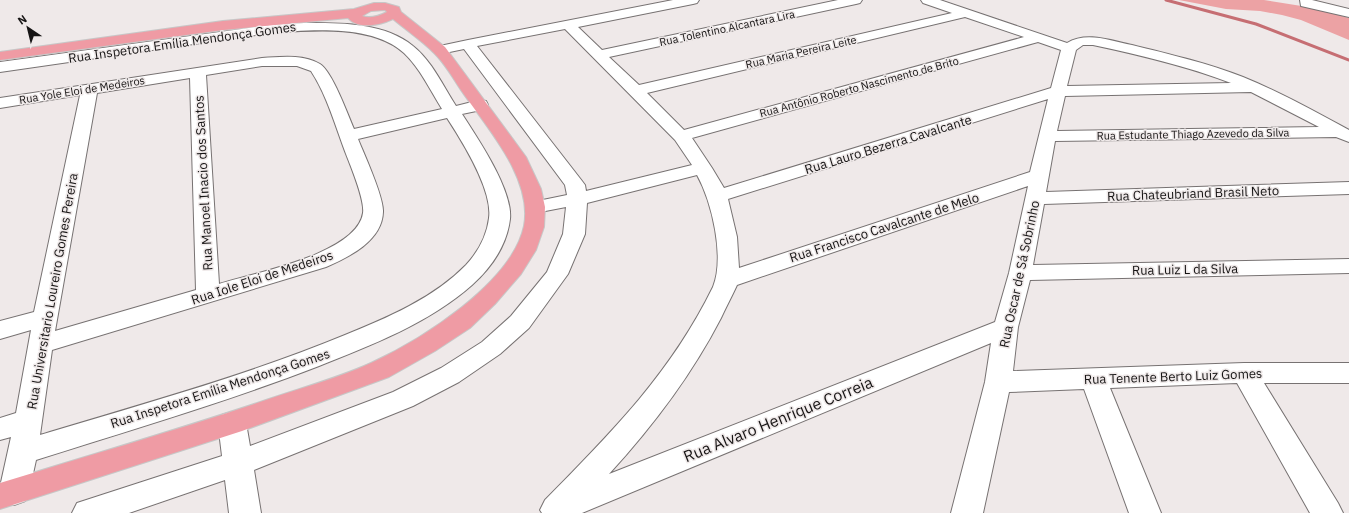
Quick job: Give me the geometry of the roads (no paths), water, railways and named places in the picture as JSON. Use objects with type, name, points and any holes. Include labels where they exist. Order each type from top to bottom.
[{"type":"main road","points":[[7,494],[232,423],[380,370],[426,345],[461,322],[487,298],[513,269],[525,250],[534,226],[535,207],[531,189],[517,157],[480,104],[431,43],[390,10],[371,0]]},
{"type":"main road","points":[[361,13],[385,18],[390,10]]},
{"type":"main road","name":"Rua Inspetora Emília Mendonça Gomes","points":[[0,56],[168,55],[287,18],[361,13],[431,43]]},
{"type":"street","points":[[627,0],[640,10]]},
{"type":"street","name":"Rua Inspetora Emília Mendonça Gomes","points":[[431,43],[468,44],[693,0]]},
{"type":"street","name":"Rua Tolentino Alcantara Lira","points":[[598,55],[856,0]]},
{"type":"street","points":[[927,0],[1038,38],[1075,45],[1093,41],[1182,62],[1221,74],[1256,88],[1344,135]]},
{"type":"street","points":[[1306,2],[1349,13]]},
{"type":"street","name":"Rua Maria Pereira Leite","points":[[635,90],[967,13]]},
{"type":"street","points":[[553,511],[632,430],[677,374],[699,339],[727,280],[727,239],[718,196],[703,168],[681,136],[567,24]]},
{"type":"street","name":"Rua Inspetora Emília Mendonça Gomes","points":[[0,67],[168,55],[298,26],[345,28],[370,32],[390,38],[407,48],[416,57],[451,111],[488,173],[500,208],[498,228],[491,247],[474,270],[446,292],[412,314],[348,345],[282,370],[23,452]]},
{"type":"street","name":"Rua Antônio Roberto Nascimento de Brito","points":[[681,136],[1038,38]]},
{"type":"street","points":[[88,513],[237,464],[403,399],[450,374],[490,348],[520,322],[557,274],[574,234],[577,199],[575,185],[468,44]]},
{"type":"street","name":"Rua Oscar de Sá Sobrinho","points":[[967,513],[998,382],[1006,326],[1020,273],[1047,136],[1058,91],[1075,45]]},
{"type":"street","name":"Rua Iole Eloi de Medeiros","points":[[42,344],[318,262],[347,249],[363,233],[371,222],[374,209],[367,186],[330,92],[317,68],[293,62],[262,62],[198,72],[168,55]]},
{"type":"street","name":"Rua Yole Eloi de Medeiros","points":[[0,103],[89,90],[168,55]]},
{"type":"street","name":"Rua Manoel Inacio dos Santos","points":[[198,72],[208,295]]},
{"type":"street","name":"Rua Lauro Bezerra Cavalcante","points":[[718,196],[1058,91],[1256,88]]},
{"type":"street","name":"Rua Universitario Loureiro Gomes Pereira","points":[[7,494],[23,452],[42,344],[45,318],[89,90]]},
{"type":"street","points":[[347,136],[480,104]]},
{"type":"street","name":"Rua Estudante Thiago Azevedo da Silva","points":[[1047,136],[1344,135]]},
{"type":"street","points":[[535,207],[577,199],[703,168]]},
{"type":"street","name":"Rua Francisco Cavalcante de Melo","points":[[727,280],[1040,175]]},
{"type":"street","name":"Rua Chateubriand Brasil Neto","points":[[1036,198],[1349,188]]},
{"type":"street","name":"Rua Luiz L da Silva","points":[[1020,273],[1349,266]]},
{"type":"street","points":[[0,330],[45,318]]},
{"type":"street","name":"Rua Alvaro Henrique Correia","points":[[553,511],[1006,326]]},
{"type":"street","name":"Rua Tenente Berto Luiz Gomes","points":[[998,382],[1244,373],[1349,372]]},
{"type":"street","points":[[1244,373],[1327,513]]},
{"type":"street","points":[[1093,378],[1145,513]]},
{"type":"street","points":[[0,429],[28,420]]},
{"type":"street","points":[[232,423],[245,513]]},
{"type":"waterway","points":[[1166,0],[1256,24],[1349,60]]}]
